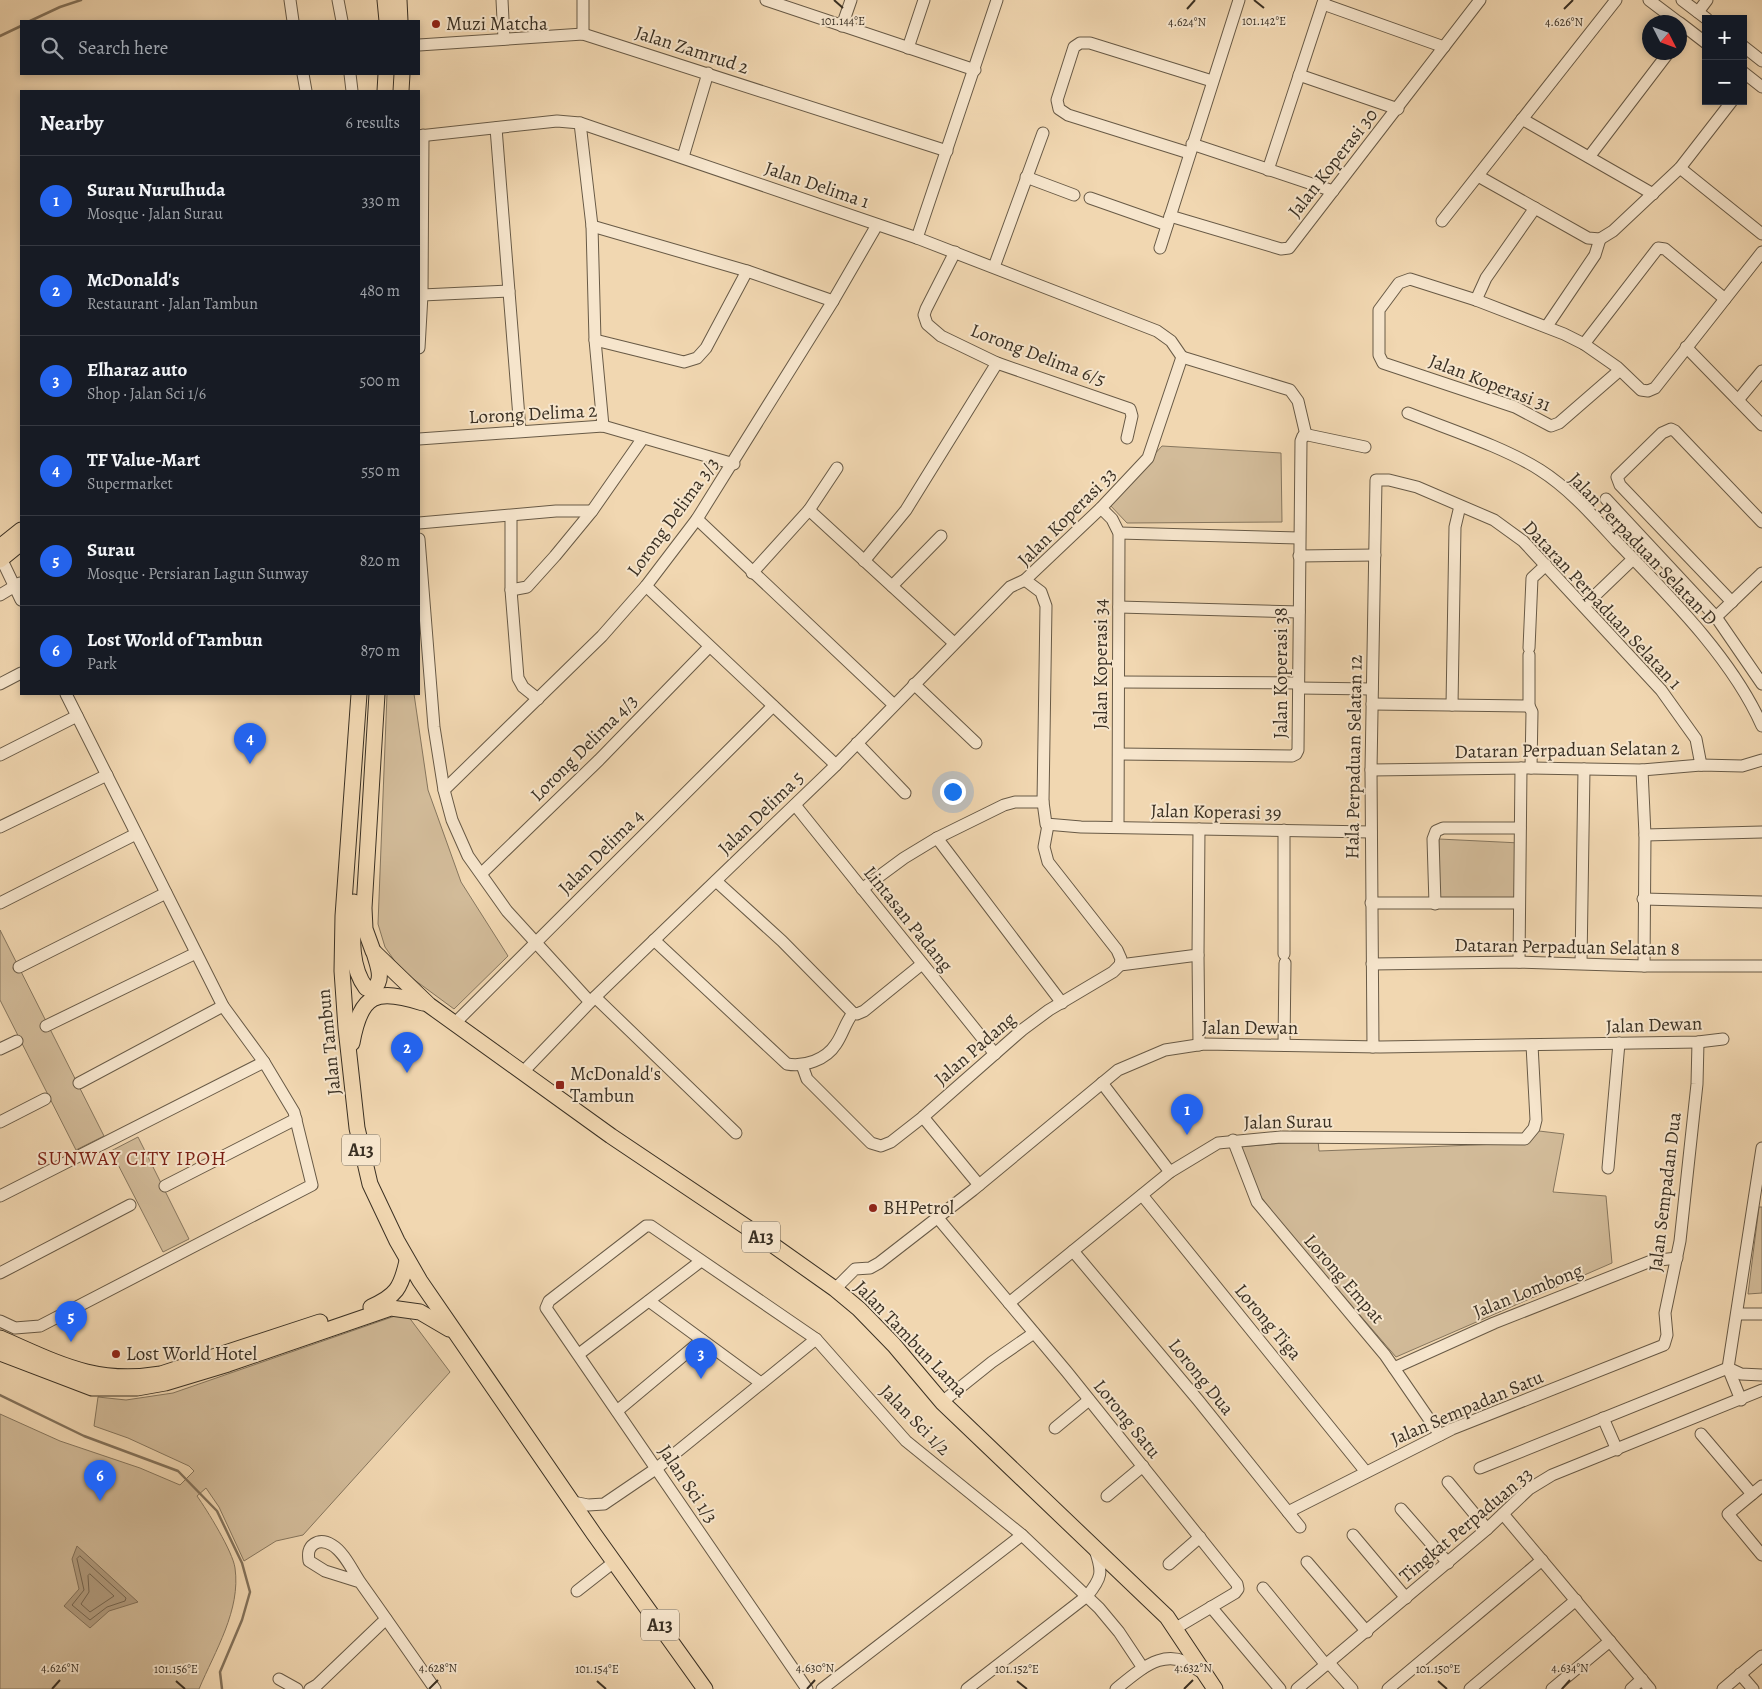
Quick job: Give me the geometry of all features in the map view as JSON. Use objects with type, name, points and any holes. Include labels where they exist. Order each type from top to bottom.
[{"type":"main road","points":[[385,0],[387,20]]},
{"type":"main road","points":[[399,0],[400,20]]},
{"type":"main road","points":[[385,90],[386,75]]},
{"type":"main road","points":[[401,90],[402,75]]},
{"type":"main road","points":[[1,555],[20,531]]},
{"type":"main road","points":[[1,555],[20,544]]},
{"type":"main road","name":"Jalan Tambun","points":[[360,695],[344,886],[342,971],[357,1128],[370,1184],[407,1261],[614,1562]]},
{"type":"main road","points":[[352,795],[356,830],[353,947],[356,966],[366,988],[373,989],[378,984],[380,976],[364,929],[365,882],[377,695]]},
{"type":"main road","points":[[373,951],[429,1005]]},
{"type":"main road","points":[[350,1054],[359,1014],[374,1000],[393,994],[429,1005]]},
{"type":"main road","name":"Jalan Tambun Lama","points":[[429,1005],[522,1073],[835,1289],[859,1309],[894,1345],[942,1402],[1155,1604],[1179,1633],[1212,1685]]},
{"type":"main road","points":[[0,1338],[54,1362],[108,1378],[137,1378],[161,1374],[279,1334],[369,1308],[387,1300],[397,1291],[403,1281],[407,1261]]},
{"type":"main road","points":[[0,1353],[92,1388],[138,1388],[165,1383],[228,1364],[391,1308],[424,1313],[457,1334]]},
{"type":"main road","name":"A13","points":[[614,1562],[705,1689]]},
{"type":"street","points":[[290,0],[293,20]]},
{"type":"street","points":[[338,0],[342,20]]},
{"type":"street","points":[[502,0],[504,39]]},
{"type":"street","points":[[583,0],[583,34]]},
{"type":"street","points":[[766,0],[975,70]]},
{"type":"street","points":[[842,26],[851,0]]},
{"type":"street","points":[[908,48],[924,0]]},
{"type":"street","points":[[917,238],[948,151],[997,0]]},
{"type":"street","points":[[1160,248],[1239,0]]},
{"type":"street","name":"Jalan Koperasi 30","points":[[1168,220],[1281,249],[1289,248],[1398,109],[1480,0]]},
{"type":"street","points":[[1442,221],[1616,0]]},
{"type":"street","points":[[1649,0],[1666,15]]},
{"type":"street","points":[[1682,0],[1702,15],[1707,0]]},
{"type":"street","points":[[1268,170],[1323,2],[1444,47]]},
{"type":"street","points":[[1687,32],[1702,41]]},
{"type":"street","name":"Jalan Zamrud 2","points":[[420,45],[583,34],[948,151]]},
{"type":"street","points":[[1212,81],[1090,43],[1080,42],[1074,47],[1057,100],[1059,109],[1068,115],[1268,170],[1333,191]]},
{"type":"street","points":[[1747,48],[1760,55]]},
{"type":"street","points":[[1589,158],[1662,60]]},
{"type":"street","points":[[683,157],[708,73]]},
{"type":"street","points":[[303,75],[306,90]]},
{"type":"street","points":[[350,75],[352,90]]},
{"type":"street","points":[[1300,75],[1398,109]]},
{"type":"street","points":[[1747,80],[1762,87]]},
{"type":"street","points":[[1594,239],[1613,231],[1680,168],[1729,105]]},
{"type":"street","points":[[1522,119],[1652,194]]},
{"type":"street","name":"Jalan Delima 1","points":[[421,135],[558,121],[580,123],[917,238],[994,267],[1157,331],[1171,341],[1182,357]]},
{"type":"street","points":[[580,123],[592,226],[595,340],[603,426]]},
{"type":"street","points":[[496,128],[520,430]]},
{"type":"street","points":[[994,267],[1043,133]]},
{"type":"street","points":[[420,330],[422,295],[421,135]]},
{"type":"street","points":[[1680,168],[1762,234]]},
{"type":"street","points":[[1478,176],[1594,239]]},
{"type":"street","points":[[1026,177],[1074,195]]},
{"type":"street","points":[[1090,198],[1168,220]]},
{"type":"street","points":[[1535,208],[1486,278],[1476,300],[1547,326],[1584,344],[1620,370],[1641,390],[1648,392],[1655,388],[1762,252]]},
{"type":"street","name":"Lorong Delima 3/3","points":[[444,790],[602,636],[646,586],[697,519],[734,464],[833,301],[876,225]]},
{"type":"street","points":[[592,226],[747,271],[833,301]]},
{"type":"street","points":[[1547,326],[1595,255],[1594,239]]},
{"type":"street","points":[[1584,344],[1658,248],[1665,249],[1725,299]]},
{"type":"street","name":"Lorong Delima 6/5","points":[[954,252],[926,309],[925,320],[941,336],[997,363],[1130,409],[1132,416],[1128,438]]},
{"type":"street","points":[[595,340],[684,362],[697,358],[706,348],[747,271]]},
{"type":"street","name":"Jalan Koperasi 31","points":[[1476,300],[1410,280],[1398,284],[1379,310],[1379,355],[1383,363],[1506,404],[1551,426],[1559,423],[1620,370]]},
{"type":"street","points":[[422,295],[509,291]]},
{"type":"street","points":[[1686,347],[1762,425]]},
{"type":"street","points":[[1182,357],[1290,390],[1298,401],[1306,435],[1365,447]]},
{"type":"street","name":"Jalan Koperasi 33","points":[[1120,964],[1120,954],[1048,862],[1044,847],[1048,825],[1044,820],[1043,802],[1046,606],[1041,592],[1025,580],[1101,508],[1148,458],[1182,357]]},
{"type":"street","points":[[864,561],[906,510],[997,363]]},
{"type":"street","points":[[1738,400],[1762,371]]},
{"type":"street","name":"Jalan Perpaduan Selatan D","points":[[1408,413],[1469,437],[1538,468],[1582,505],[1719,655],[1752,704],[1762,726]]},
{"type":"street","name":"Lorong Delima 2","points":[[420,439],[520,430],[603,426],[734,464]]},
{"type":"street","points":[[1732,602],[1620,485],[1616,477],[1662,433],[1671,429],[1762,522]]},
{"type":"street","name":"Jalan Koperasi 38","points":[[1119,754],[1294,756],[1298,750],[1300,445],[1302,438],[1306,435]]},
{"type":"street","points":[[511,590],[527,587],[592,511],[643,438]]},
{"type":"street","points":[[752,573],[809,510],[837,468]]},
{"type":"street","name":"Hala Perpaduan Selatan 12","points":[[1373,1047],[1371,770],[1376,480],[1389,480]]},
{"type":"street","name":"Dataran Perpaduan Selatan 1","points":[[1389,480],[1417,487],[1509,530],[1546,565],[1661,690],[1696,740],[1701,766]]},
{"type":"street","points":[[1606,499],[1716,617],[1762,684]]},
{"type":"street","points":[[1452,705],[1455,527],[1460,506]]},
{"type":"street","points":[[1101,508],[1112,519],[1119,532],[1300,538]]},
{"type":"street","points":[[809,510],[954,643]]},
{"type":"street","points":[[420,523],[511,517],[556,511],[592,511]]},
{"type":"street","points":[[511,517],[511,590],[518,678],[523,687],[538,699]]},
{"type":"street","points":[[697,519],[752,573],[894,705]]},
{"type":"street","name":"Jalan Koperasi 34","points":[[1118,827],[1119,532]]},
{"type":"street","points":[[892,586],[941,536]]},
{"type":"street","points":[[420,552],[434,727],[444,790],[460,842],[507,911],[534,942],[593,1000],[736,1133]]},
{"type":"street","points":[[0,595],[18,584],[1,555]]},
{"type":"street","points":[[1299,556],[1375,555]]},
{"type":"street","points":[[1584,606],[1633,559]]},
{"type":"street","points":[[1518,962],[1520,828],[1532,712],[1529,706],[1529,651],[1532,578],[1546,565]]},
{"type":"street","points":[[1716,617],[1762,574]]},
{"type":"street","name":"Jalan Delima 5","points":[[522,1073],[654,940],[836,765],[1010,587],[1025,580]]},
{"type":"street","points":[[646,586],[836,765]]},
{"type":"street","points":[[1119,607],[1299,612]]},
{"type":"street","name":"Lorong Delima 4/3","points":[[482,873],[599,760],[709,647]]},
{"type":"street","points":[[0,684],[20,674]]},
{"type":"street","points":[[1119,682],[1372,688]]},
{"type":"street","points":[[914,684],[976,743]]},
{"type":"street","points":[[0,1321],[15,1328],[40,1326],[312,1185],[296,1119],[264,1062],[223,1006],[66,695]]},
{"type":"street","points":[[1372,704],[1529,706]]},
{"type":"street","name":"Jalan Delima 4","points":[[456,1025],[534,942],[773,706]]},
{"type":"street","points":[[0,755],[77,716]]},
{"type":"street","points":[[857,743],[905,793]]},
{"type":"street","name":"Dataran Perpaduan Selatan 2","points":[[1371,770],[1526,768],[1642,770],[1701,766],[1742,766],[1762,760]]},
{"type":"street","points":[[1580,964],[1584,769]]},
{"type":"street","points":[[1642,770],[1645,835],[1643,900],[1644,966]]},
{"type":"street","points":[[0,827],[106,775]]},
{"type":"street","points":[[862,889],[904,858],[937,838],[1004,805],[1015,802],[1043,802]]},
{"type":"street","name":"Lintasan Padang","points":[[795,805],[995,1054]]},
{"type":"street","name":"Jalan Koperasi 39","points":[[1048,825],[1061,827],[1371,832]]},
{"type":"street","points":[[1434,904],[1433,839],[1436,832],[1443,828],[1520,828]]},
{"type":"street","points":[[1199,829],[1199,1045]]},
{"type":"street","points":[[1284,830],[1284,1045]]},
{"type":"street","points":[[1645,835],[1762,832]]},
{"type":"street","points":[[0,903],[136,834]]},
{"type":"street","points":[[937,838],[1062,1003]]},
{"type":"street","points":[[716,881],[782,941],[853,1013],[857,1014],[864,1011],[922,964]]},
{"type":"street","points":[[19,967],[166,893]]},
{"type":"street","points":[[1643,900],[1762,902]]},
{"type":"street","points":[[1371,903],[1519,903]]},
{"type":"street","points":[[654,940],[787,1064],[802,1065],[832,1050],[837,1043],[844,1024],[853,1013]]},
{"type":"street","points":[[46,1026],[196,953]]},
{"type":"street","points":[[1120,964],[1198,955]]},
{"type":"street","name":"Dataran Perpaduan Selatan 8","points":[[1372,964],[1518,962],[1644,966],[1762,966]]},
{"type":"street","name":"Jalan Padang","points":[[802,1065],[806,1079],[871,1143],[881,1146],[891,1142],[923,1116],[1022,1030],[1113,972],[1120,964]]},
{"type":"street","points":[[79,1083],[223,1006]]},
{"type":"street","name":"Jalan Dewan","points":[[835,1289],[851,1271],[874,1266],[979,1185],[1118,1070],[1165,1050],[1199,1045],[1532,1046],[1698,1042],[1723,1039]]},
{"type":"street","points":[[0,1049],[17,1041]]},
{"type":"street","name":"Jalan Sempadan Dua","points":[[1664,1345],[1667,1335],[1665,1313],[1677,1258],[1697,1084],[1698,1042]]},
{"type":"street","points":[[1608,1168],[1619,1043]]},
{"type":"street","name":"Jalan Surau","points":[[1009,1303],[1170,1172],[1209,1146],[1233,1140],[1281,1137],[1525,1139],[1534,1128],[1536,1120],[1532,1046]]},
{"type":"street","points":[[0,1196],[264,1062]]},
{"type":"street","points":[[1102,1083],[1170,1172]]},
{"type":"street","points":[[0,1122],[45,1099]]},
{"type":"street","points":[[923,1116],[979,1185]]},
{"type":"street","points":[[165,1186],[296,1119]]},
{"type":"street","name":"Lorong Empat","points":[[1233,1140],[1257,1202],[1394,1368],[1440,1435]]},
{"type":"street","points":[[1741,1400],[1728,1368],[1758,1198],[1762,1148]]},
{"type":"street","name":"Lorong Tiga","points":[[1142,1194],[1366,1472]]},
{"type":"street","points":[[0,1273],[130,1205]]},
{"type":"street","name":"Lorong Satu","points":[[937,1217],[1143,1466],[1238,1586],[1235,1593],[1211,1607],[1179,1633]]},
{"type":"street","name":"Jalan Sci 1/2","points":[[552,1299],[641,1229],[651,1226],[816,1339],[906,1440],[1022,1534],[1087,1596],[1119,1632],[1143,1668]]},
{"type":"street","name":"Lorong Dua","points":[[1073,1251],[1192,1392],[1300,1527]]},
{"type":"street","name":"Jalan Lombong","points":[[1394,1368],[1494,1323],[1651,1261],[1677,1258]]},
{"type":"street","points":[[579,1354],[701,1261]]},
{"type":"street","name":"Jalan Sci 1/3","points":[[552,1299],[547,1303],[547,1310],[807,1689]]},
{"type":"street","points":[[649,1301],[761,1384]]},
{"type":"street","points":[[1738,1314],[1762,1314]]},
{"type":"street","points":[[942,1402],[992,1362],[1034,1333]]},
{"type":"street","points":[[573,1502],[588,1505],[604,1504],[656,1468],[816,1339]]},
{"type":"street","points":[[618,1411],[702,1340]]},
{"type":"street","name":"Jalan Sempadan Satu","points":[[1288,1512],[1440,1435],[1664,1345]]},
{"type":"street","points":[[1480,1468],[1728,1368],[1741,1374],[1762,1375]]},
{"type":"street","name":"Tingkat Perpaduan 33","points":[[1297,1689],[1487,1529],[1529,1489],[1552,1475],[1762,1390]]},
{"type":"street","points":[[1055,1428],[1089,1400]]},
{"type":"street","points":[[1604,1418],[1617,1450]]},
{"type":"street","points":[[1701,1434],[1752,1494]]},
{"type":"street","points":[[1107,1496],[1143,1466]]},
{"type":"street","points":[[1448,1482],[1487,1529]]},
{"type":"street","points":[[1762,1486],[1728,1514],[1762,1555]]},
{"type":"street","points":[[1401,1509],[1448,1562]]},
{"type":"street","points":[[1503,1514],[1650,1689]]},
{"type":"street","points":[[822,1689],[1022,1534]]},
{"type":"street","points":[[1353,1535],[1406,1598]]},
{"type":"street","points":[[1169,1564],[1200,1536]]},
{"type":"street","points":[[968,1689],[1087,1596],[1099,1582],[1100,1565],[1093,1545]]},
{"type":"street","points":[[1388,1689],[1542,1560]]},
{"type":"street","points":[[577,1591],[614,1562]]},
{"type":"street","points":[[1307,1562],[1367,1632]]},
{"type":"street","points":[[360,1582],[436,1689]]},
{"type":"street","points":[[1263,1588],[1352,1689]]},
{"type":"street","points":[[1470,1689],[1576,1600]]},
{"type":"street","points":[[1211,1607],[1280,1689]]},
{"type":"street","points":[[310,1689],[317,1685],[386,1619]]},
{"type":"street","points":[[1552,1689],[1610,1641]]},
{"type":"street","points":[[1723,1689],[1762,1656]]},
{"type":"street","points":[[1116,1689],[1143,1668],[1165,1658],[1179,1658],[1189,1662],[1212,1685]]},
{"type":"street","points":[[1740,1674],[1753,1689]]},
{"type":"street","points":[[279,1679],[297,1689]]},
{"type":"street","points":[[1631,1689],[1642,1679]]},
{"type":"shaded area","points":[[1162,446],[1281,453],[1282,522],[1127,523],[1109,504]]},
{"type":"shaded area","points":[[387,695],[414,695],[428,790],[461,882],[508,956],[454,1009],[401,970],[385,947],[378,924]]},
{"type":"shaded area","points":[[1439,839],[1520,843],[1518,902],[1438,901]]},
{"type":"shaded area","points":[[0,930],[104,1136],[76,1150],[0,1000]]},
{"type":"shaded area","points":[[1539,1131],[1564,1134],[1553,1192],[1606,1196],[1612,1263],[1396,1357],[1273,1214],[1255,1188],[1239,1147],[1318,1140],[1319,1151],[1525,1143]]},
{"type":"shaded area","points":[[138,1137],[189,1239],[163,1252],[111,1151]]},
{"type":"shaded area","points":[[1759,1207],[1762,1207],[1762,1293],[1748,1294]]},
{"type":"shaded area","points":[[395,1316],[408,1316],[450,1372],[303,1535],[276,1541],[244,1561],[219,1507],[206,1488],[197,1496],[230,1552],[235,1568],[236,1584],[234,1599],[225,1630],[199,1689],[0,1689],[0,1414],[60,1441],[140,1468],[180,1485],[194,1471],[189,1466],[128,1438],[94,1426],[98,1397],[126,1400],[173,1393]]},
{"type":"water","points":[[77,1546],[138,1602],[109,1611],[90,1628],[64,1606],[79,1589],[72,1559]]},
{"type":"waterway","points":[[32,20],[81,0]]},
{"type":"waterway","points":[[0,36],[20,26]]},
{"type":"waterway","points":[[0,1395],[84,1436],[178,1471],[217,1511],[242,1563],[250,1592],[242,1620],[220,1672],[222,1689]]},
{"type":"place","name":"Muzi Matcha","points":[[436,24]]},
{"type":"place","name":"TF Value-Mart","points":[[250,764]]},
{"type":"place","name":"McDonald's","points":[[407,1073]]},
{"type":"place","name":"McDonald's Tambun","points":[[560,1085]]},
{"type":"place","name":"Surau Nurulhuda","points":[[1187,1135]]},
{"type":"place","name":"BHPetrol","points":[[873,1208]]},
{"type":"place","name":"Surau","points":[[71,1342]]},
{"type":"place","name":"Lost World Hotel","points":[[116,1354]]},
{"type":"place","name":"Elharaz auto","points":[[701,1379]]},
{"type":"place","name":"Lost World of Tambun","points":[[100,1501]]},
{"type":"district","name":"SUNWAY CITY IPOH","points":[[132,1158]]}]
